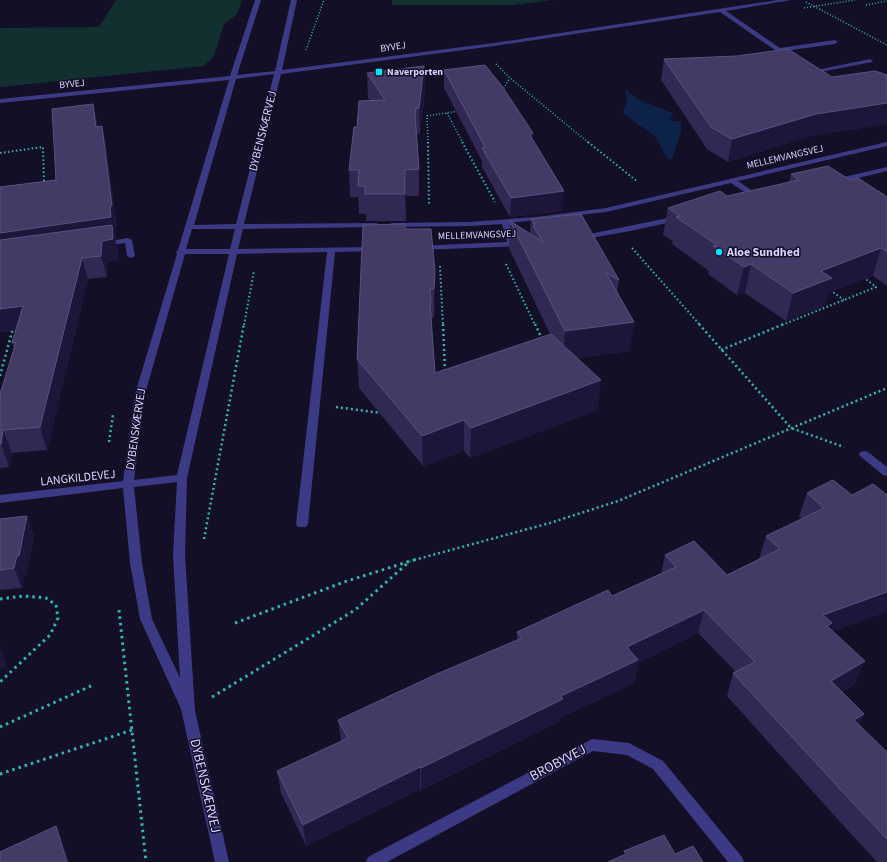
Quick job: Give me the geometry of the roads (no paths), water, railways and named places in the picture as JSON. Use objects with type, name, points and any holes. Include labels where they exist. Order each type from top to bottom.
[{"type":"street","points":[[234,77],[258,0]]},
{"type":"street","points":[[278,72],[294,0]]},
{"type":"street","name":"BYVEJ","points":[[0,101],[278,72],[788,0]]},
{"type":"street","points":[[722,10],[798,63]]},
{"type":"street","points":[[779,50],[835,42]]},
{"type":"street","points":[[810,72],[870,61]]},
{"type":"street","points":[[804,67],[816,76]]},
{"type":"street","name":"DYBENSKÆRVEJ","points":[[222,862],[188,711],[179,555],[182,478],[233,252],[278,72]]},
{"type":"street","name":"DYBENSKÆRVEJ","points":[[188,711],[146,619],[136,563],[128,485],[140,394],[180,252],[234,77]]},
{"type":"street","name":"MELLEMVANGSVEJ","points":[[188,227],[429,224],[536,219],[606,210],[887,144]]},
{"type":"street","points":[[825,184],[887,169]]},
{"type":"street","points":[[732,180],[762,198],[744,202]]},
{"type":"street","points":[[575,239],[688,216]]},
{"type":"street","points":[[505,221],[512,244]]},
{"type":"street","points":[[91,246],[128,240],[131,256]]},
{"type":"street","name":"MELLEMVANGSVEJ","points":[[408,248],[533,243]]},
{"type":"street","points":[[180,252],[385,248]]},
{"type":"street","points":[[302,524],[331,250]]},
{"type":"street","points":[[864,454],[887,472]]},
{"type":"street","name":"LANGKILDEVEJ","points":[[0,499],[182,478]]},
{"type":"street","name":"BROBYVEJ","points":[[373,862],[592,745],[629,749],[658,765],[737,862]]},
{"type":"water","points":[[625,89],[641,101],[671,112],[674,115],[670,117],[672,121],[681,121],[681,132],[672,159],[667,159],[656,137],[625,115],[623,111],[627,101]]},
{"type":"place","name":"Naverporten","points":[[379,72]]},
{"type":"place","name":"Aloe Sundhed","points":[[719,252]]}]
